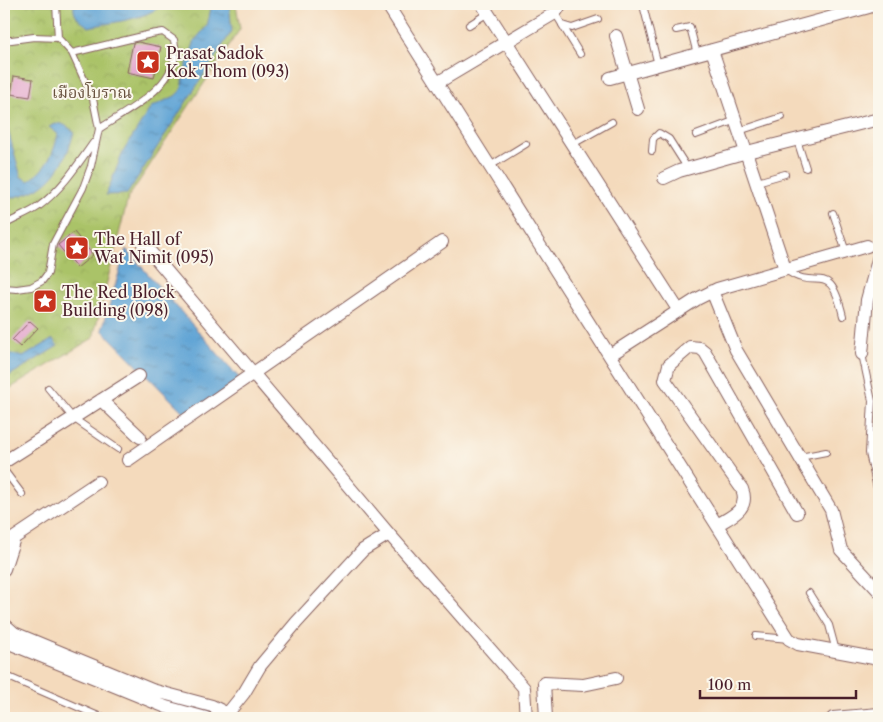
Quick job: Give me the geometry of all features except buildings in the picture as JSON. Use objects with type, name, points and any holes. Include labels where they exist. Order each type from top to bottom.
[{"type":"street","points":[[388,4],[789,639],[798,644],[879,659]]},
{"type":"street","points":[[610,78],[869,7]]},
{"type":"street","points":[[485,8],[679,311]]},
{"type":"street","points":[[437,83],[558,8]]},
{"type":"street","points":[[616,36],[638,109]]},
{"type":"street","points":[[712,50],[785,269]]},
{"type":"street","points":[[664,178],[747,152],[879,119]]},
{"type":"street","points":[[142,242],[389,534],[524,688],[526,718]]},
{"type":"street","points":[[128,460],[442,242]]},
{"type":"street","points":[[610,356],[712,291],[867,246]]},
{"type":"street","points":[[862,354],[867,300],[879,256]]},
{"type":"street","points":[[712,291],[736,350],[831,510],[841,550],[879,591]]},
{"type":"street","points":[[717,525],[741,510],[745,497],[742,489],[665,380],[669,364],[690,347],[700,348],[705,352],[797,513]]},
{"type":"street","points":[[4,462],[138,376]]},
{"type":"street","points":[[101,400],[140,437]]},
{"type":"street","points":[[4,569],[14,538],[98,482]]},
{"type":"street","points":[[4,624],[14,633],[152,690],[212,706],[226,716],[260,666],[316,601],[363,550],[389,534]]},
{"type":"street","points":[[4,641],[138,697],[206,718]]},
{"type":"street","points":[[546,718],[544,682],[584,685],[616,678]]},
{"type":"street","points":[[833,718],[879,714]]},
{"type":"lane","points":[[4,288],[31,287],[42,281],[48,273],[53,244],[83,188],[91,166],[99,129],[94,99],[72,53],[58,38],[56,4]]},
{"type":"lane","points":[[469,25],[485,8]]},
{"type":"lane","points":[[558,8],[580,54],[562,25],[572,28],[598,19]]},
{"type":"lane","points":[[644,9],[658,65]]},
{"type":"lane","points":[[676,30],[690,27],[697,54]]},
{"type":"lane","points":[[72,53],[163,32],[174,40],[176,52],[163,84],[142,101],[99,129]]},
{"type":"lane","points":[[4,41],[34,37],[58,38]]},
{"type":"lane","points":[[696,135],[782,117]]},
{"type":"lane","points":[[573,144],[612,122]]},
{"type":"lane","points":[[652,150],[653,139],[659,133],[669,139],[688,169]]},
{"type":"lane","points":[[797,140],[806,168]]},
{"type":"lane","points":[[4,225],[36,208],[51,196],[68,179],[95,141]]},
{"type":"lane","points":[[490,166],[526,144]]},
{"type":"lane","points":[[757,182],[785,174]]},
{"type":"lane","points":[[833,213],[846,252]]},
{"type":"lane","points":[[785,269],[795,276],[825,280],[833,286],[843,316]]},
{"type":"lane","points":[[862,354],[872,401],[869,453],[879,497]]},
{"type":"lane","points":[[48,388],[73,418],[118,449]]},
{"type":"lane","points":[[800,457],[826,452]]},
{"type":"lane","points":[[4,470],[22,494]]},
{"type":"lane","points":[[809,593],[829,625],[836,651]]},
{"type":"lane","points":[[756,636],[789,639]]},
{"type":"lane","points":[[4,675],[102,717]]},
{"type":"lane","points":[[87,718],[102,717]]},
{"type":"green space","name":"เมืองโบราณ","points":[[4,4],[236,4],[240,29],[128,198],[93,338],[4,392]]},
{"type":"water","points":[[74,4],[164,4],[138,17],[89,27],[75,15]]},
{"type":"water","points":[[212,4],[229,4],[232,31],[127,194],[106,195],[123,152],[151,107],[175,96],[182,89],[184,73],[195,40],[207,26]]},
{"type":"water","points":[[4,116],[21,177],[29,181],[45,166],[54,148],[58,134],[49,127],[57,124],[65,125],[74,132],[69,149],[61,165],[51,178],[33,191],[4,201],[6,179],[4,173]]},
{"type":"water","points":[[126,249],[241,380],[188,417],[102,330]]},
{"type":"water","points":[[53,339],[58,346],[4,379],[4,347],[8,353],[23,357]]},
{"type":"place","name":"Prasat Sadok Kok Thom (093)","points":[[148,62]]},
{"type":"place","name":"The Hall of Wat Nimit (095)","points":[[77,248]]},
{"type":"place","name":"The Red Block Building (098)","points":[[45,301]]}]
